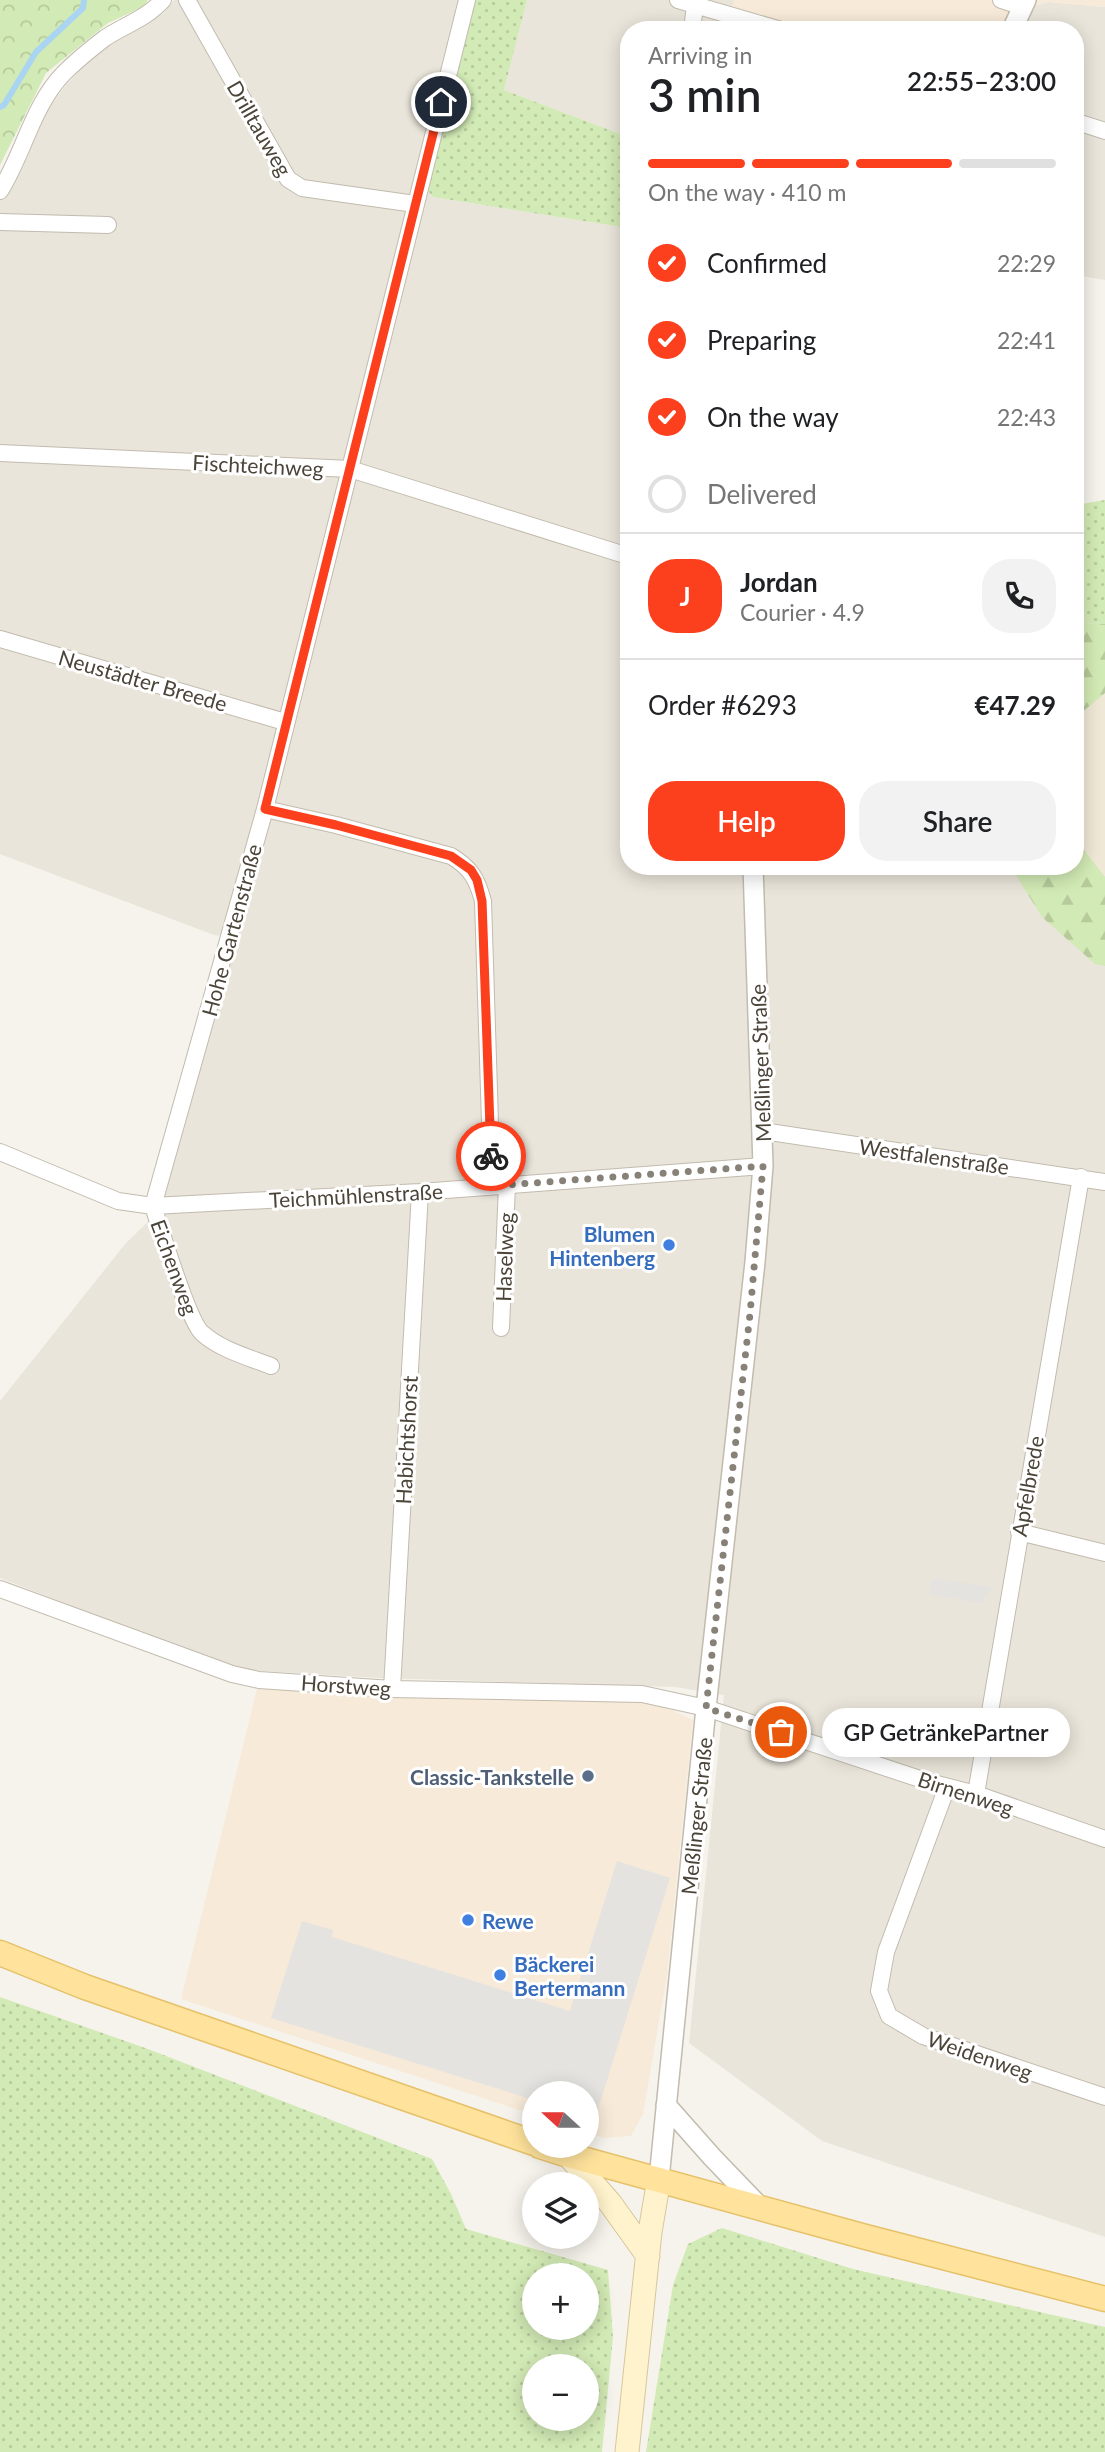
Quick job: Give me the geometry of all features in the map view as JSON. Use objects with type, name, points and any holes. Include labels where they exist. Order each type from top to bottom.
[{"type":"main road","points":[[0,1953],[85,1987],[522,2139]]},
{"type":"main road","points":[[571,2158],[610,2203],[648,2256]]},
{"type":"main road","points":[[579,2158],[862,2236],[1105,2299]]},
{"type":"main road","points":[[627,2452],[659,2179]]},
{"type":"street","points":[[0,191],[13,170],[40,104],[64,73],[106,38],[153,11],[163,0]]},
{"type":"street","name":"Drilltauweg","points":[[187,0],[288,179],[302,188],[415,204]]},
{"type":"street","name":"Hohe Gartenstraße","points":[[153,1206],[265,809],[467,0]]},
{"type":"street","points":[[678,0],[749,21]]},
{"type":"street","points":[[1001,0],[1025,3],[1016,21]]},
{"type":"street","points":[[693,21],[695,5]]},
{"type":"street","points":[[1084,124],[1105,131]]},
{"type":"street","points":[[0,222],[108,225]]},
{"type":"street","name":"Fischteichweg","points":[[0,453],[350,469],[620,553]]},
{"type":"street","name":"Neustädter Breede","points":[[0,639],[285,722]]},
{"type":"street","name":"Haselweg","points":[[265,809],[451,856],[471,870],[477,880],[482,901],[499,1186],[501,1328]]},
{"type":"street","name":"Meßlinger Straße","points":[[659,2179],[763,1166],[752,875]]},
{"type":"street","name":"Westfalenstraße","points":[[762,1130],[1105,1182]]},
{"type":"street","name":"Teichmühlenstraße","points":[[0,1152],[118,1201],[153,1206],[420,1192],[763,1166]]},
{"type":"street","name":"Apfelbrede","points":[[976,1794],[1081,1177]]},
{"type":"street","name":"Habichtshorst","points":[[393,1689],[420,1192]]},
{"type":"street","name":"Eichenweg","points":[[153,1206],[182,1291],[199,1331],[220,1346],[271,1366]]},
{"type":"street","points":[[1019,1532],[1105,1553]]},
{"type":"street","name":"Horstweg","points":[[0,1589],[232,1674],[259,1680],[393,1689],[642,1694],[706,1708]]},
{"type":"street","name":"Birnenweg","points":[[706,1708],[947,1787],[976,1794],[1105,1839]]},
{"type":"street","name":"Weidenweg","points":[[947,1787],[886,1952],[879,1991],[889,2016],[923,2036],[1105,2097]]},
{"type":"street","points":[[666,2105],[760,2207]]},
{"type":"shaded area","points":[[174,0],[475,0],[427,191],[433,197],[620,227],[620,875],[1084,875],[1084,623],[1105,624],[1105,2237],[822,2141],[689,2043],[724,1695],[675,1687],[380,1678],[246,1670],[219,1663],[0,1578],[0,1401],[126,1243],[159,1211],[238,937],[214,935],[0,854],[0,201],[18,172],[38,123],[66,85],[97,53],[163,14]]},
{"type":"shaded area","points":[[527,0],[734,0],[733,8],[775,21],[620,21],[620,134],[504,90]]},
{"type":"shaded area","points":[[734,0],[1105,0],[1105,7],[1048,2],[1010,13],[1006,21],[775,21],[732,8]]},
{"type":"shaded area","points":[[1048,2],[1105,7],[1105,280],[1084,276],[1084,21],[1005,21],[1009,13]]},
{"type":"shaded area","points":[[1105,693],[1105,877],[1084,850],[1084,710]]},
{"type":"shaded area","points":[[932,1578],[992,1587],[981,1603],[929,1595]]},
{"type":"shaded area","points":[[257,1689],[653,1701],[693,1720],[667,1975],[643,2114],[631,2136],[599,2136],[599,2081],[522,2081],[522,2111],[181,1999]]},
{"type":"shaded area","points":[[617,1861],[670,1878],[599,2106],[599,2081],[522,2081],[522,2096],[271,2018],[302,1921],[333,1930],[332,1937],[570,2011]]},
{"type":"green space","points":[[0,0],[148,0],[143,7],[108,23],[46,73],[0,165]]},
{"type":"green space","points":[[475,0],[527,0],[504,90],[620,134],[620,227],[433,197],[427,190]]},
{"type":"green space","points":[[1105,500],[1105,624],[1084,623],[1084,504]]},
{"type":"green space","points":[[1084,623],[1105,624],[1105,693],[1084,710]]},
{"type":"green space","points":[[1084,850],[1105,877],[1105,966],[1095,964],[1042,917],[1016,875],[1084,875]]},
{"type":"green space","points":[[0,1997],[148,2049],[432,2159],[466,2229],[522,2245],[522,2249],[535,2249],[584,2263],[522,2263],[522,2340],[599,2340],[599,2267],[608,2270],[613,2337],[602,2452],[0,2452]]},
{"type":"green space","points":[[722,2228],[853,2269],[1105,2327],[1105,2452],[646,2452],[673,2285],[688,2244]]},
{"type":"waterway","points":[[0,107],[4,105],[36,52],[83,8],[84,0]]},
{"type":"way so far","points":[[491,1156],[492,1186],[763,1166],[750,1314],[706,1708],[781,1732]]},
{"type":"place","name":"Blumen Hintenberg","points":[[669,1245]]},
{"type":"place","name":"GP GetränkePartner","points":[[781,1732]]},
{"type":"place","name":"Classic-Tankstelle","points":[[588,1776]]},
{"type":"place","name":"Rewe","points":[[468,1920]]},
{"type":"place","name":"Bäckerei Bertermann","points":[[500,1975]]},
{"type":"route","points":[[441,102],[265,809],[451,856],[471,870],[477,880],[482,901],[491,1156]]}]
